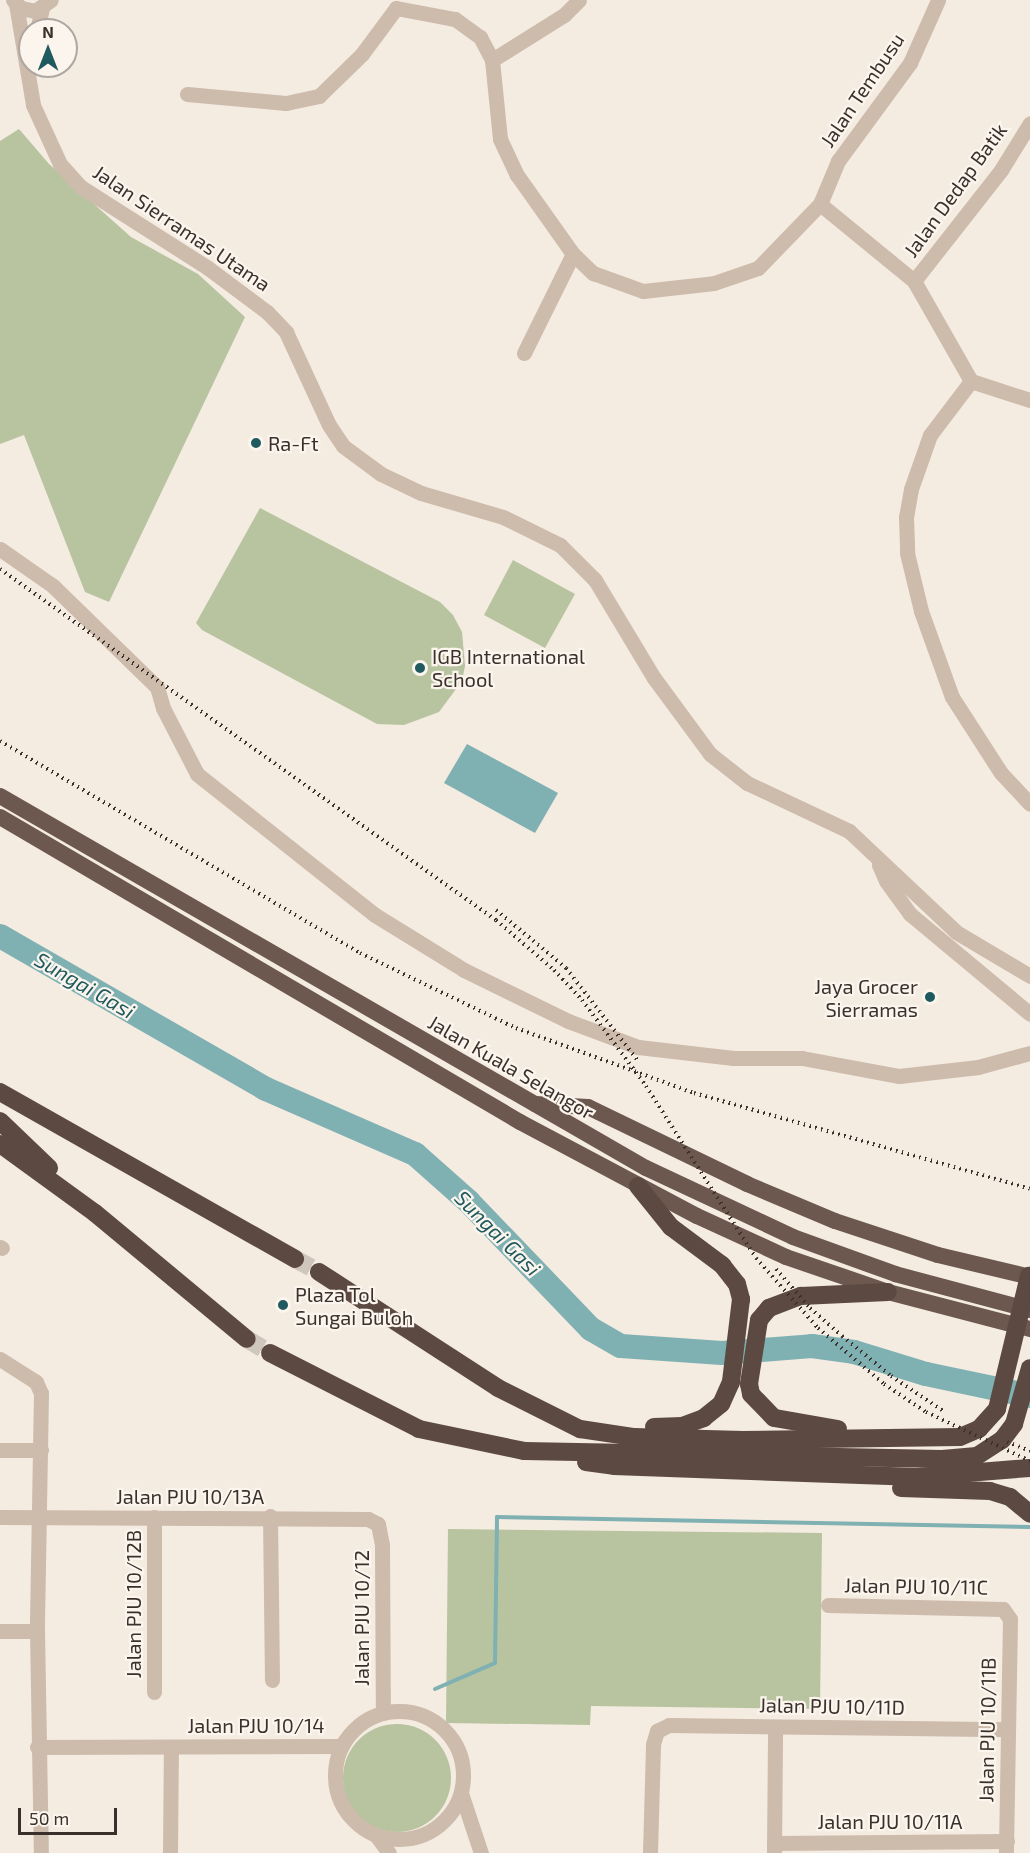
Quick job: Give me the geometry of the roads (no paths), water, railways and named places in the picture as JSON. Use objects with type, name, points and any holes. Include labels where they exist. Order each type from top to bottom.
[{"type":"highway","name":"Jalan Kuala Selangor","points":[[0,796],[531,1104],[646,1168],[794,1237],[895,1274],[1030,1310]]},
{"type":"highway","points":[[0,817],[510,1116],[638,1186],[786,1257],[888,1292],[1030,1329]]},
{"type":"highway","points":[[0,1092],[295,1259]]},
{"type":"highway","points":[[319,1272],[498,1388],[580,1429],[634,1437],[732,1440],[960,1437],[979,1430],[997,1408],[1030,1275],[938,1255],[835,1221],[747,1184],[588,1107],[531,1104]]},
{"type":"highway","points":[[0,1121],[95,1213]]},
{"type":"highway","points":[[0,1144],[95,1213],[247,1339]]},
{"type":"highway","points":[[638,1186],[671,1227],[722,1265],[737,1284],[741,1316],[740,1383],[774,1418],[890,1437]]},
{"type":"highway","points":[[580,1429],[682,1426],[704,1418],[721,1404],[740,1383],[759,1320],[769,1308],[792,1298],[888,1292]]},
{"type":"highway","points":[[270,1353],[419,1429],[524,1451],[614,1466],[917,1477],[1030,1468]]},
{"type":"highway","points":[[524,1451],[942,1459],[977,1456],[1002,1440],[1020,1412],[1030,1368]]},
{"type":"highway","points":[[815,1474],[865,1487],[990,1491],[1011,1497],[1028,1511]]},
{"type":"street","points":[[492,60],[564,15],[579,0]]},
{"type":"street","name":"Jalan Tembusu","points":[[820,204],[838,160],[910,63],[938,0]]},
{"type":"street","points":[[14,2],[28,10],[47,4]]},
{"type":"street","name":"Jalan Sierramas Utama","points":[[14,2],[18,18]]},
{"type":"street","points":[[187,94],[286,103],[319,96],[362,54],[394,4],[455,19],[467,25],[480,37],[492,60],[497,123],[504,154],[573,254],[593,273],[643,291],[714,283],[758,268],[820,204],[914,281],[971,381],[1030,400]]},
{"type":"street","name":"Jalan Sierramas Utama","points":[[30,78],[33,105],[60,164],[81,187],[110,208],[207,268],[267,312],[286,332],[329,425],[343,446],[381,474],[421,493],[503,517],[560,545],[595,580],[654,678],[710,754],[747,783],[849,831],[956,932],[1030,976]]},
{"type":"street","name":"Jalan Dedap Batik","points":[[914,281],[1001,170],[1030,123]]},
{"type":"street","points":[[524,353],[573,254]]},
{"type":"street","points":[[971,381],[930,435],[910,489],[906,517],[906,553],[921,611],[952,697],[1001,773],[1030,804]]},
{"type":"street","points":[[0,549],[53,586],[157,687],[162,708],[197,774],[375,915],[464,970],[568,1021],[639,1047],[714,1057],[802,1058],[899,1076],[978,1067],[1030,1053]]},
{"type":"street","name":"Jalan Sierramas Utama","points":[[877,859],[886,881],[910,914],[1030,1014]]},
{"type":"street","points":[[0,1359],[36,1382],[41,1393],[37,1631],[37,1747],[41,1853]]},
{"type":"street","points":[[0,1450],[41,1450]]},
{"type":"street","points":[[270,1516],[272,1680]]},
{"type":"street","name":"Jalan PJU 10/13A","points":[[0,1517],[357,1517],[378,1524]]},
{"type":"street","name":"Jalan PJU 10/12B","points":[[154,1517],[154,1692]]},
{"type":"street","name":"Jalan PJU 10/12","points":[[378,1524],[382,1545],[383,1713]]},
{"type":"street","name":"Jalan PJU 10/11C","points":[[828,1605],[1003,1609]]},
{"type":"street","name":"Jalan PJU 10/11B","points":[[1003,1609],[1010,1619],[1006,1847]]},
{"type":"street","points":[[0,1631],[37,1631]]},
{"type":"street","points":[[383,1713],[412,1713],[432,1720],[448,1734],[459,1752],[463,1772],[461,1793],[452,1812],[437,1827],[418,1836],[397,1839],[376,1835],[357,1824],[343,1808],[336,1788],[335,1766],[342,1746],[362,1723],[383,1713]]},
{"type":"street","name":"Jalan PJU 10/11D","points":[[650,1853],[657,1731],[669,1725],[1008,1729]]},
{"type":"street","points":[[774,1848],[775,1726]]},
{"type":"street","name":"Jalan PJU 10/14","points":[[37,1747],[342,1746]]},
{"type":"street","name":"Jalan PJU 10/14","points":[[170,1853],[171,1747]]},
{"type":"street","points":[[461,1793],[481,1853]]},
{"type":"street","points":[[376,1835],[389,1853]]},
{"type":"street","name":"Jalan PJU 10/11A","points":[[774,1848],[1006,1847]]},
{"type":"water","points":[[467,744],[558,793],[535,833],[444,783]]},
{"type":"waterway","name":"Sungai Gasi","points":[[0,936],[266,1089],[415,1154],[469,1202],[591,1329],[621,1346],[722,1353],[812,1346],[854,1352],[926,1374],[1030,1396]]},
{"type":"waterway","points":[[435,1689],[495,1663],[497,1517],[1030,1527]]},
{"type":"tunnel","points":[[295,1259],[319,1272]]},
{"type":"tunnel","points":[[247,1339],[270,1353]]},
{"type":"railway","points":[[0,569],[496,920],[554,970],[582,1000],[646,1086],[756,1258],[818,1328],[884,1384],[926,1412],[1030,1461]]},
{"type":"railway","points":[[0,741],[360,953],[516,1028],[694,1093],[1030,1189]]},
{"type":"railway","points":[[496,910],[566,968],[639,1062]]},
{"type":"railway","points":[[776,1269],[810,1308],[842,1336],[891,1376],[945,1412]]},
{"type":"railway","points":[[1007,1442],[1030,1451]]},
{"type":"place","name":"Ra-Ft","points":[[256,443]]},
{"type":"place","name":"IGB International School","points":[[420,668]]},
{"type":"place","name":"Jaya Grocer Sierramas","points":[[930,997]]},
{"type":"place","name":"Plaza Tol Sungai Buloh","points":[[283,1305]]}]
